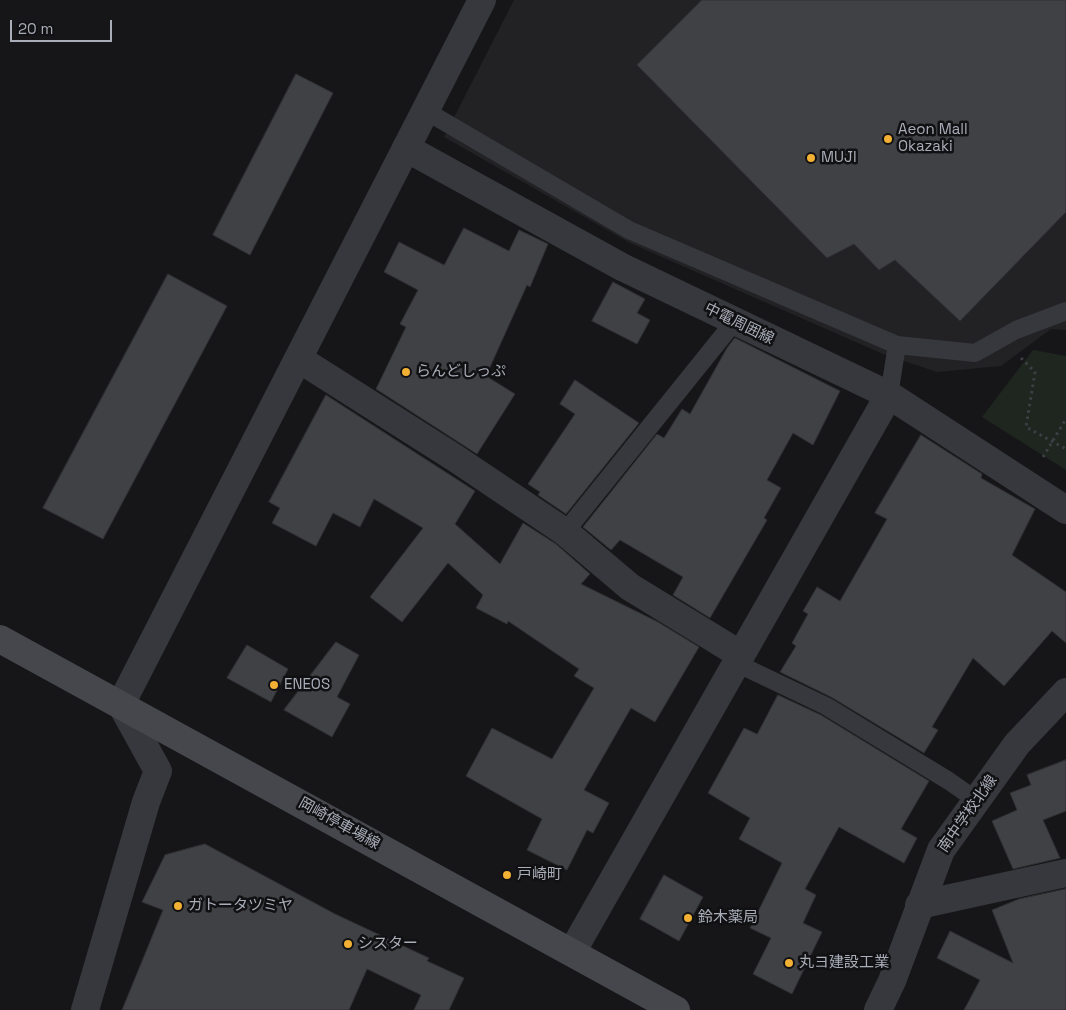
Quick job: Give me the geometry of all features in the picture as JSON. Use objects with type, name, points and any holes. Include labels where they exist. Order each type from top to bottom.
[{"type":"main road","name":"岡崎停車場線","points":[[0,639],[676,1010]]},
{"type":"street","points":[[84,1010],[146,802],[158,771],[121,704],[482,0]]},
{"type":"street","name":"中電周囲線","points":[[406,148],[622,267],[889,395],[1066,510]]},
{"type":"street","points":[[299,359],[455,458],[565,532],[630,587],[740,660]]},
{"type":"street","points":[[572,952],[740,660],[889,395]]},
{"type":"street","name":"南中学校北線","points":[[878,1010],[892,981],[919,904],[941,850],[1017,744],[1066,692]]},
{"type":"street","points":[[919,904],[1066,873]]},
{"type":"lane","points":[[426,111],[629,230],[897,344],[975,353],[1016,330],[1066,311]]},
{"type":"lane","points":[[565,532],[734,322]]},
{"type":"lane","points":[[889,395],[897,344]]},
{"type":"lane","points":[[740,660],[826,706],[949,781],[976,800]]},
{"type":"path","points":[[1001,338],[1035,372],[1026,427],[1066,449]]},
{"type":"path","points":[[1024,482],[1054,442],[1066,419]]},
{"type":"shaded area","points":[[514,0],[1066,0],[1066,330],[1051,329],[1001,366],[937,372],[883,354],[630,243],[444,137]]},
{"type":"shaded area","points":[[1033,350],[1066,356],[1066,470],[982,417]]},
{"type":"building","name":"Aeon Mall Okazaki","points":[[702,0],[1066,0],[1066,212],[960,321],[895,260],[879,270],[854,244],[827,258],[637,65]]},
{"type":"building","points":[[296,74],[333,93],[250,255],[213,235]]},
{"type":"building","points":[[464,228],[509,251],[519,230],[548,244],[530,287],[527,285],[486,376],[515,394],[477,454],[376,389],[406,327],[400,324],[418,290],[384,272],[399,242],[444,265]]},
{"type":"building","points":[[168,274],[227,306],[103,539],[43,508]]},
{"type":"building","points":[[613,282],[645,299],[637,313],[650,320],[637,344],[592,321]]},
{"type":"building","points":[[735,338],[840,391],[813,445],[793,433],[767,480],[781,488],[764,518],[767,520],[710,618],[673,595],[683,577],[620,540],[611,550],[583,527],[657,434],[664,438],[682,409],[690,414],[727,348]]},
{"type":"building","points":[[575,380],[639,423],[566,514],[538,495],[540,492],[528,484],[575,414],[560,404]]},
{"type":"building","points":[[326,395],[475,491],[455,524],[500,564],[523,523],[556,544],[590,574],[581,584],[658,622],[699,647],[655,722],[631,708],[584,790],[609,803],[593,833],[587,830],[567,870],[527,850],[542,819],[466,776],[492,728],[552,759],[594,688],[574,676],[579,669],[508,621],[507,624],[476,608],[483,595],[448,563],[402,622],[370,597],[423,528],[374,499],[360,527],[333,513],[316,546],[272,523],[280,508],[269,502]]},
{"type":"building","points":[[921,435],[982,474],[981,478],[1035,509],[1012,555],[1066,592],[1066,643],[1052,631],[1004,686],[973,658],[932,727],[938,730],[924,753],[831,697],[780,672],[796,646],[792,643],[808,614],[803,611],[817,587],[840,601],[887,519],[875,513]]},
{"type":"building","points":[[336,642],[359,655],[337,697],[350,704],[332,737],[284,710]]},
{"type":"building","points":[[247,645],[288,669],[271,702],[227,678]]},
{"type":"building","points":[[778,695],[821,715],[929,781],[901,829],[917,838],[904,863],[839,827],[805,889],[816,895],[803,923],[822,932],[792,994],[753,974],[771,938],[750,928],[782,863],[739,839],[750,818],[708,793],[744,728],[757,734]]},
{"type":"building","points":[[1066,760],[1066,811],[1043,820],[1060,858],[1013,869],[992,821],[1017,810],[1010,793],[1031,785],[1027,775]]},
{"type":"building","points":[[205,844],[335,914],[429,958],[427,961],[464,978],[449,1010],[414,1010],[421,995],[367,969],[349,1010],[122,1010],[163,910],[142,902],[165,855]]},
{"type":"building","points":[[664,875],[703,897],[679,941],[640,919]]},
{"type":"building","points":[[1066,889],[1066,1010],[964,1010],[980,980],[937,958],[950,931],[1013,963],[992,910],[1019,899]]},
{"type":"place","name":"Aeon Mall Okazaki","points":[[888,139]]},
{"type":"place","name":"MUJI","points":[[811,158]]},
{"type":"place","name":"らんどしっぷ","points":[[406,372]]},
{"type":"place","name":"ENEOS","points":[[274,685]]},
{"type":"place","name":"戸崎町","points":[[507,875]]},
{"type":"place","name":"ガトータツミヤ","points":[[178,906]]},
{"type":"place","name":"鈴木薬局","points":[[688,918]]},
{"type":"place","name":"シスター","points":[[348,944]]},
{"type":"place","name":"丸ヨ建設工業","points":[[789,963]]}]
